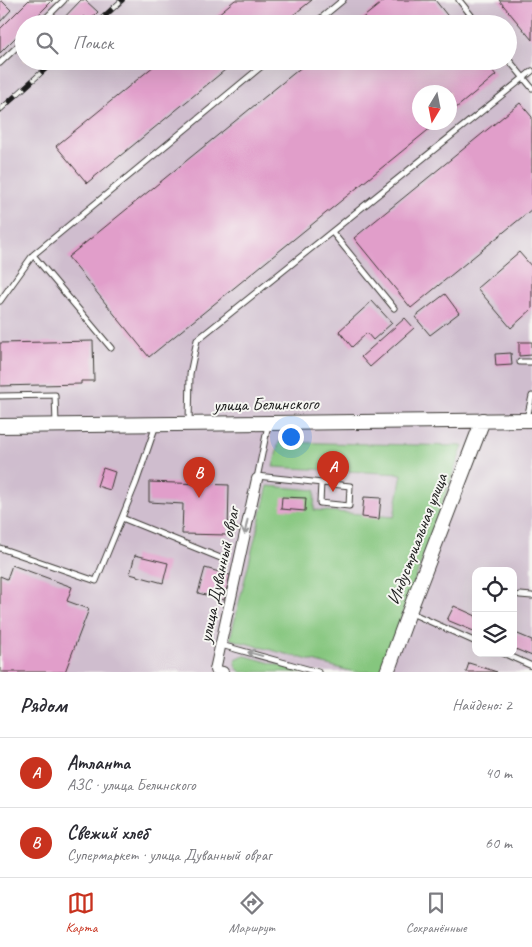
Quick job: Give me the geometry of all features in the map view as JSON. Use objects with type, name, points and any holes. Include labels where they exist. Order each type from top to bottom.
[{"type":"street","name":"Индустриальная улица","points":[[387,672],[483,420]]},
{"type":"street","name":"улица Белинского","points":[[0,426],[529,420]]},
{"type":"street","name":"улица Дуванный овраг","points":[[218,671],[220,645],[257,477]]},
{"type":"lane","points":[[49,15],[64,0]]},
{"type":"lane","points":[[325,15],[343,0]]},
{"type":"lane","points":[[459,0],[471,15]]},
{"type":"lane","points":[[0,63],[15,49]]},
{"type":"lane","points":[[0,301],[32,255],[257,70]]},
{"type":"lane","points":[[517,70],[532,88]]},
{"type":"lane","points":[[189,424],[190,374],[198,340],[532,71]]},
{"type":"lane","points":[[332,232],[394,308]]},
{"type":"lane","points":[[32,255],[110,348]]},
{"type":"lane","points":[[520,362],[532,362]]},
{"type":"lane","points":[[0,396],[55,395],[56,425]]},
{"type":"lane","points":[[529,420],[532,396]]},
{"type":"lane","points":[[269,422],[257,477],[321,483],[350,486],[349,506],[320,503],[321,483]]},
{"type":"lane","points":[[0,548],[96,580],[136,483],[157,424]]},
{"type":"lane","points":[[122,518],[223,559]]},
{"type":"lane","points":[[520,595],[532,596]]},
{"type":"lane","points":[[409,612],[472,640]]},
{"type":"lane","points":[[220,645],[318,672]]},
{"type":"lane","points":[[512,657],[532,666]]},
{"type":"shaded area","points":[[0,0],[532,0],[532,672],[0,672]]},
{"type":"green space","points":[[279,442],[463,446],[382,672],[354,672],[230,639],[268,486],[315,490],[314,510],[394,517],[402,474],[273,467]]},
{"type":"green space","points":[[242,656],[303,672],[241,672],[235,663],[236,659]]},
{"type":"building","points":[[29,0],[53,0],[38,15],[15,15],[15,38],[0,53],[0,29]]},
{"type":"building","points":[[81,0],[85,0],[98,12],[95,15],[67,15]]},
{"type":"building","points":[[235,0],[312,0],[293,15],[217,15]]},
{"type":"building","points":[[385,0],[435,0],[447,15],[366,15]]},
{"type":"building","points":[[499,0],[532,0],[532,40],[517,22],[517,15],[511,15]]},
{"type":"building","points":[[2,1],[11,10],[0,22],[0,2]]},
{"type":"building","points":[[149,70],[225,70],[87,183],[56,146]]},
{"type":"building","points":[[298,70],[492,70],[496,75],[457,107],[457,85],[412,85],[412,130],[428,130],[149,357],[68,257]]},
{"type":"building","points":[[520,103],[532,117],[532,209],[411,308],[354,238]]},
{"type":"building","points":[[519,252],[532,267],[532,309],[511,328],[477,288]]},
{"type":"building","points":[[445,294],[459,313],[430,335],[415,317]]},
{"type":"building","points":[[372,301],[392,323],[373,340],[367,333],[352,347],[339,331]]},
{"type":"building","points":[[405,318],[414,328],[370,367],[361,357]]},
{"type":"building","points":[[93,341],[94,381],[81,381],[81,384],[0,386],[0,343]]},
{"type":"building","points":[[519,342],[532,342],[532,355],[519,356]]},
{"type":"building","points":[[511,353],[512,365],[496,366],[495,354]]},
{"type":"building","points":[[103,468],[115,472],[110,490],[97,486]]},
{"type":"building","points":[[149,482],[229,485],[228,535],[182,534],[183,504],[149,502]]},
{"type":"building","points":[[282,497],[306,498],[305,511],[281,509]]},
{"type":"building","points":[[364,497],[381,498],[379,519],[362,517]]},
{"type":"building","points":[[135,555],[168,563],[163,583],[130,574]]},
{"type":"building","points":[[12,565],[72,587],[67,601],[89,609],[65,672],[0,672],[0,576],[7,579]]},
{"type":"building","points":[[205,568],[230,575],[224,600],[198,593]]},
{"type":"building","points":[[454,606],[472,614],[472,630],[447,620]]},
{"type":"building","points":[[517,634],[532,640],[532,656],[517,650]]},
{"type":"building","points":[[469,663],[497,672],[466,672]]},
{"type":"railway","points":[[106,15],[122,0]]},
{"type":"railway","points":[[0,110],[44,70]]},
{"type":"place","name":"Атланта","points":[[333,492]]},
{"type":"place","name":"Свежий хлеб","points":[[199,498]]}]
